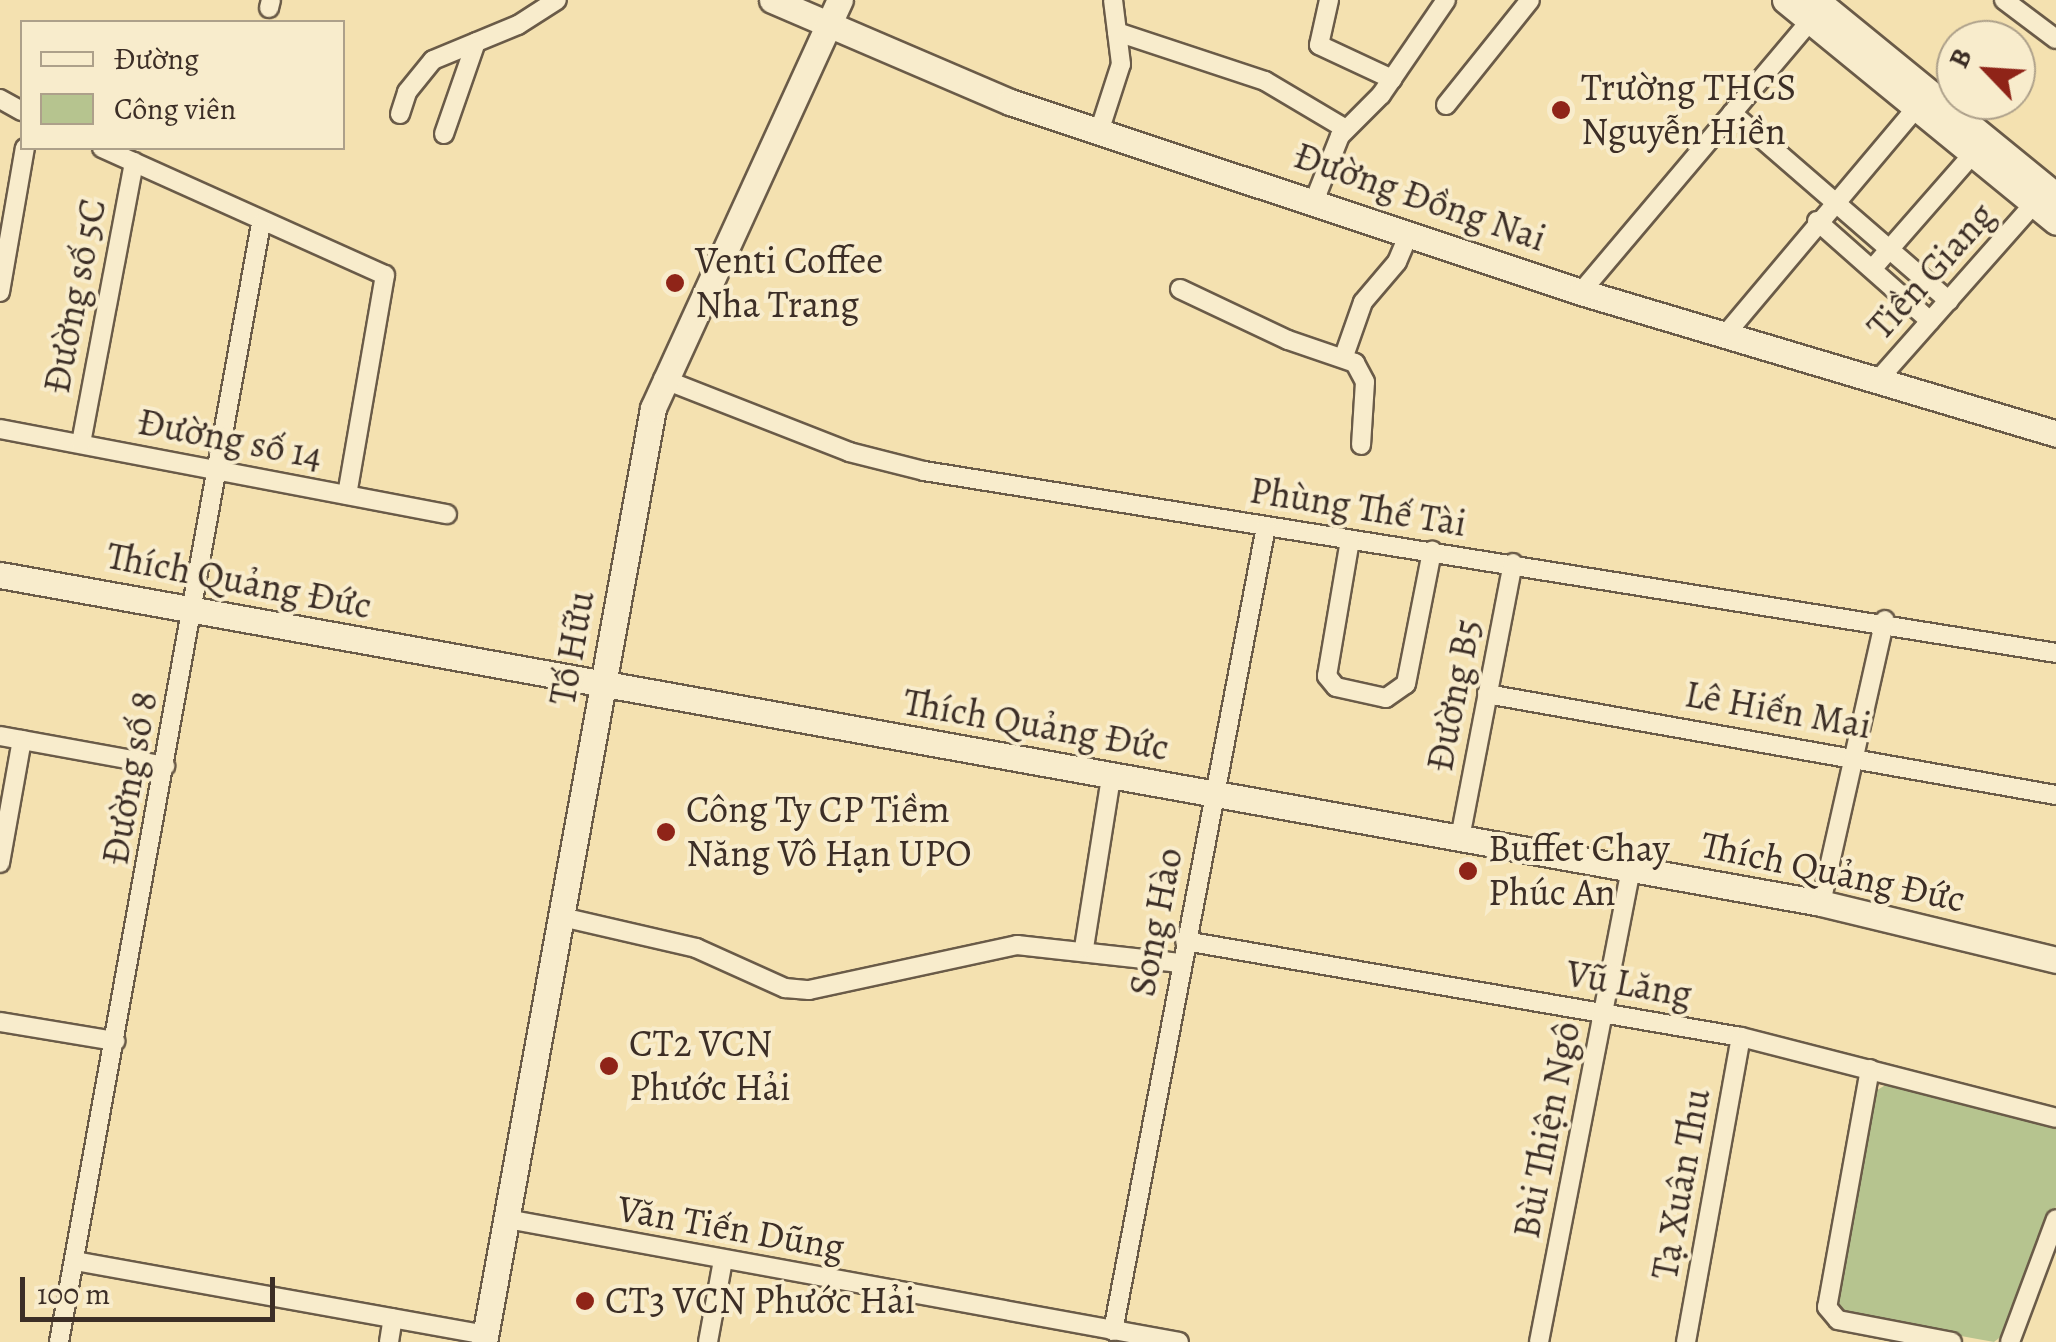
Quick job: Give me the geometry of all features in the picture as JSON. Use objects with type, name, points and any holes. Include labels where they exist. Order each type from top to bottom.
[{"type":"street","points":[[400,114],[420,71],[557,0]]},
{"type":"street","name":"Đường Đồng Nai","points":[[772,0],[830,30],[979,92],[1314,200],[1581,292],[2056,434]]},
{"type":"street","name":"Tố Hữu","points":[[484,1338],[663,379],[830,30],[840,0]]},
{"type":"street","points":[[1099,132],[1121,64],[1112,0]]},
{"type":"street","points":[[1329,0],[1319,45],[1392,78]]},
{"type":"street","points":[[1314,200],[1346,129],[1392,78],[1446,0]]},
{"type":"street","points":[[1446,105],[1530,0]]},
{"type":"street","points":[[2004,0],[2056,40]]},
{"type":"street","points":[[1805,7],[1972,155],[2045,201]]},
{"type":"street","points":[[1581,292],[1732,113],[1805,7]]},
{"type":"street","points":[[1805,7],[2045,201],[2056,222]]},
{"type":"street","points":[[1117,32],[1265,81],[1346,129]]},
{"type":"street","points":[[444,134],[476,42]]},
{"type":"street","points":[[1725,335],[1834,200],[1916,108]]},
{"type":"street","points":[[1732,113],[1949,300]]},
{"type":"street","points":[[0,292],[25,150]]},
{"type":"street","points":[[107,150],[261,224],[385,274],[347,495]]},
{"type":"street","points":[[1873,268],[1972,155]]},
{"type":"street","name":"Đường số 5C","points":[[81,443],[134,162]]},
{"type":"street","name":"Tiền Giang","points":[[1878,380],[2045,201]]},
{"type":"street","points":[[1817,221],[1930,322]]},
{"type":"street","name":"Đường số 8","points":[[59,1342],[220,470],[261,224]]},
{"type":"street","points":[[1344,356],[1364,302],[1398,262],[1408,234]]},
{"type":"street","points":[[1180,289],[1288,340],[1344,356],[1365,382],[1362,445]]},
{"type":"street","name":"Phùng Thế Tài","points":[[663,379],[888,462],[1266,528],[1885,620],[2056,652]]},
{"type":"street","name":"Đường số 14","points":[[0,429],[447,514]]},
{"type":"street","name":"Song Hào","points":[[1113,1331],[1180,963],[1266,528]]},
{"type":"street","points":[[1350,540],[1327,676],[1336,687],[1386,698],[1406,684],[1432,551]]},
{"type":"street","name":"Đường B5","points":[[1460,838],[1513,564]]},
{"type":"street","name":"Thích Quảng Đức","points":[[0,575],[1821,903],[2056,960]]},
{"type":"street","points":[[1821,903],[1885,620]]},
{"type":"street","name":"Lê Hiến Mai","points":[[1488,694],[1855,755],[2056,795]]},
{"type":"street","points":[[0,736],[165,766]]},
{"type":"street","points":[[0,863],[22,740]]},
{"type":"street","points":[[1084,948],[1111,778]]},
{"type":"street","name":"Bùi Thiện Ngô","points":[[1539,1342],[1630,870]]},
{"type":"street","points":[[562,918],[703,950],[784,988],[809,990],[987,948],[1084,948],[1180,963]]},
{"type":"street","name":"Vũ Lăng","points":[[1185,941],[1741,1037],[2056,1118]]},
{"type":"street","points":[[0,1022],[115,1042]]},
{"type":"street","name":"Tạ Xuân Thu","points":[[1686,1342],[1741,1037]]},
{"type":"street","points":[[1870,1069],[1827,1307],[1838,1320],[1952,1342]]},
{"type":"street","points":[[2010,1342],[2056,1218]]},
{"type":"street","name":"Văn Tiến Dũng","points":[[507,1219],[1180,1342]]},
{"type":"street","points":[[708,1342],[723,1260]]},
{"type":"street","points":[[75,1261],[484,1338]]},
{"type":"street","points":[[389,1342],[393,1318]]},
{"type":"green space","points":[[1892,1081],[2056,1128],[2056,1206],[2008,1331],[1994,1342],[1851,1316],[1837,1307],[1874,1092]]},
{"type":"place","name":"Trường THCS Nguyễn Hiền","points":[[1561,110]]},
{"type":"place","name":"Venti Coffee Nha Trang","points":[[675,283]]},
{"type":"place","name":"Công Ty CP Tiềm Năng Vô Hạn UPO","points":[[666,832]]},
{"type":"place","name":"Buffet Chay Phúc An","points":[[1468,871]]},
{"type":"place","name":"CT2 VCN Phước Hải","points":[[609,1066]]},
{"type":"place","name":"CT3 VCN Phước Hải","points":[[585,1301]]}]
